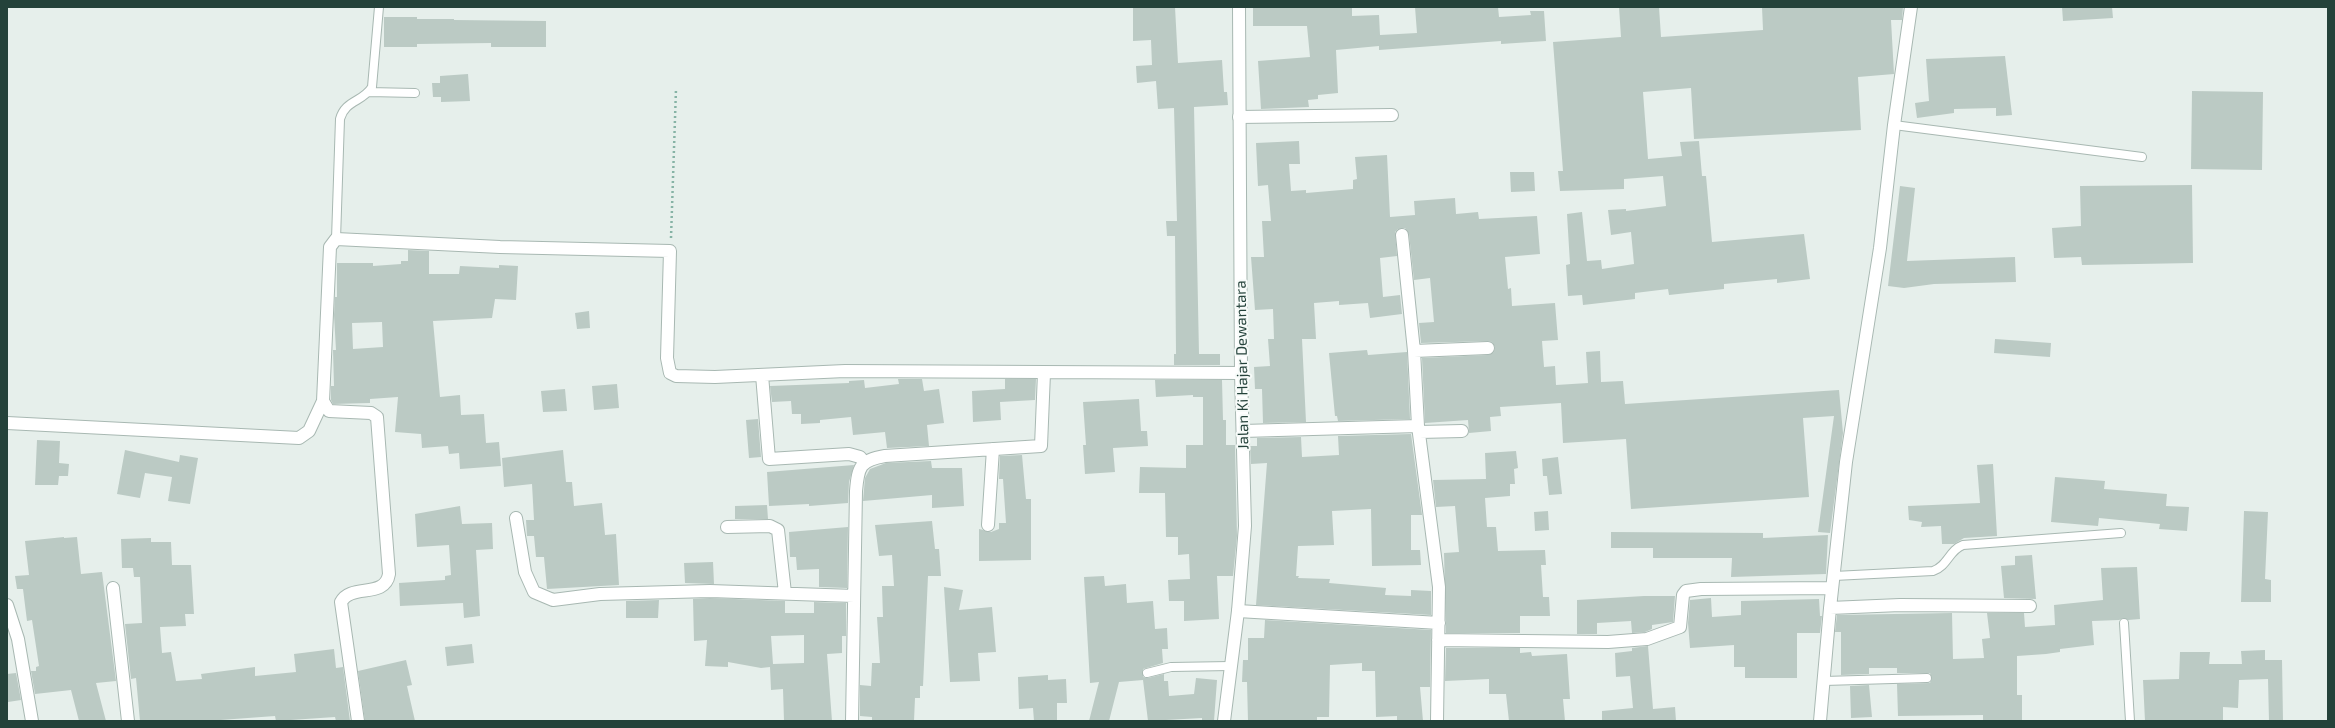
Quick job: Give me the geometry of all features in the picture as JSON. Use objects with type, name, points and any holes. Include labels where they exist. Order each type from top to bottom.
[{"type":"street","name":"Jalan Ki Hajar Dewantara","points":[[1224,721],[1238,611],[1245,526],[1241,372],[1238,117],[1239,7]]},
{"type":"street","points":[[1820,721],[1832,588],[1846,462],[1880,248],[1894,125],[1911,7]]},
{"type":"street","points":[[1238,117],[1392,115]]},
{"type":"street","points":[[1402,235],[1414,351],[1419,429],[1438,567],[1439,623],[1437,721]]},
{"type":"street","points":[[7,423],[299,438],[309,431],[323,401],[330,246],[336,239],[500,247],[670,251],[667,358],[670,373],[676,376],[715,377],[844,371],[1044,373],[1241,372]]},
{"type":"street","points":[[1414,351],[1488,348]]},
{"type":"street","points":[[852,721],[856,491],[860,468],[864,462],[885,456],[1041,446],[1044,373]]},
{"type":"street","points":[[762,375],[769,459],[849,454],[860,457],[864,462]]},
{"type":"street","points":[[323,401],[329,411],[371,412],[375,414],[379,421],[388,580],[380,588],[349,594],[344,597],[341,602],[358,721]]},
{"type":"street","points":[[1243,431],[1419,429],[1462,431]]},
{"type":"street","points":[[988,525],[994,449]]},
{"type":"street","points":[[516,518],[525,572],[534,592],[553,600],[600,594],[710,591],[854,596]]},
{"type":"street","points":[[727,527],[770,526],[778,530],[785,593]]},
{"type":"street","points":[[113,588],[128,721]]},
{"type":"street","points":[[1438,640],[1608,642],[1637,640],[1680,627],[1683,595],[1686,591],[1701,589],[1832,588]]},
{"type":"street","points":[[7,605],[18,639],[32,721]]},
{"type":"street","points":[[1830,608],[1900,605],[2030,606]]},
{"type":"street","points":[[1238,611],[1439,623]]},
{"type":"lane","points":[[369,92],[373,81],[379,7]]},
{"type":"lane","points":[[336,239],[340,119],[346,106],[369,92],[415,93]]},
{"type":"lane","points":[[1894,125],[2142,157]]},
{"type":"lane","points":[[1834,576],[1933,571],[1943,566],[1956,548],[1963,545],[2121,533]]},
{"type":"lane","points":[[2124,623],[2130,721]]},
{"type":"lane","points":[[1148,673],[1171,668],[1230,666]]},
{"type":"lane","points":[[1824,681],[1926,678]]},
{"type":"path","points":[[670,251],[676,89]]},
{"type":"building","points":[[1133,7],[1175,7],[1178,63],[1222,60],[1224,92],[1227,92],[1228,105],[1194,107],[1199,354],[1220,354],[1220,365],[1174,365],[1174,354],[1176,354],[1175,236],[1167,236],[1166,221],[1177,221],[1174,108],[1158,109],[1156,81],[1137,83],[1136,66],[1152,65],[1151,40],[1133,41]]},
{"type":"building","points":[[1352,7],[1352,16],[1379,15],[1380,35],[1417,33],[1415,7],[1498,7],[1499,17],[1531,15],[1530,11],[1544,11],[1546,41],[1501,44],[1501,41],[1379,50],[1379,46],[1336,50],[1338,93],[1318,95],[1318,99],[1308,100],[1309,107],[1261,109],[1258,61],[1310,57],[1307,26],[1253,26],[1253,8]]},
{"type":"building","points":[[1619,7],[1659,7],[1661,37],[1763,30],[1762,7],[1903,7],[1902,20],[1891,20],[1894,74],[1858,77],[1861,130],[1694,139],[1691,88],[1643,92],[1648,159],[1682,156],[1680,142],[1699,141],[1702,176],[1706,176],[1712,242],[1804,234],[1810,279],[1777,283],[1777,279],[1724,284],[1724,289],[1669,295],[1668,289],[1635,293],[1635,299],[1583,305],[1582,295],[1568,296],[1566,265],[1570,264],[1567,214],[1582,212],[1587,261],[1601,260],[1602,269],[1634,264],[1631,232],[1611,235],[1608,210],[1626,209],[1626,211],[1666,206],[1663,176],[1624,179],[1624,189],[1560,191],[1558,171],[1563,171],[1553,42],[1621,37]]},
{"type":"building","points":[[2062,7],[2112,7],[2113,18],[2063,21]]},
{"type":"building","points":[[384,17],[417,17],[417,19],[454,20],[546,21],[546,47],[491,47],[491,43],[417,44],[417,47],[384,47]]},
{"type":"building","points":[[2005,56],[2012,115],[1996,116],[1996,108],[1954,109],[1954,113],[1917,118],[1915,103],[1929,101],[1926,59]]},
{"type":"building","points":[[468,74],[470,101],[441,102],[441,97],[433,97],[432,83],[440,83],[440,76]]},
{"type":"building","points":[[2192,91],[2263,92],[2262,170],[2191,169]]},
{"type":"building","points":[[1299,141],[1300,164],[1289,164],[1291,191],[1306,190],[1306,193],[1353,189],[1353,180],[1357,179],[1355,157],[1387,155],[1390,217],[1415,215],[1414,201],[1455,198],[1456,214],[1478,212],[1479,219],[1537,216],[1540,254],[1505,257],[1508,289],[1511,288],[1512,306],[1555,303],[1558,340],[1542,341],[1544,367],[1555,366],[1556,385],[1588,383],[1586,352],[1600,351],[1601,382],[1623,381],[1625,404],[1839,390],[1843,433],[1830,533],[1818,532],[1834,416],[1803,418],[1809,497],[1631,509],[1626,439],[1563,443],[1561,403],[1500,407],[1501,416],[1490,417],[1491,431],[1469,433],[1468,420],[1425,423],[1422,358],[1488,355],[1494,352],[1495,347],[1492,342],[1488,341],[1421,343],[1419,323],[1434,322],[1430,278],[1414,280],[1409,234],[1405,228],[1398,229],[1395,232],[1397,256],[1380,258],[1383,297],[1400,295],[1402,314],[1370,318],[1368,303],[1339,305],[1339,301],[1314,303],[1316,339],[1302,339],[1306,422],[1263,423],[1262,389],[1255,389],[1254,367],[1270,366],[1268,339],[1274,339],[1273,309],[1255,310],[1251,257],[1264,257],[1262,221],[1271,221],[1268,185],[1258,186],[1256,143]]},
{"type":"building","points":[[1510,172],[1534,172],[1535,191],[1511,192]]},
{"type":"building","points":[[2192,185],[2193,263],[2082,265],[2081,257],[2054,258],[2052,228],[2081,226],[2080,186]]},
{"type":"building","points":[[1900,186],[1915,188],[1907,261],[2015,257],[2016,282],[1934,284],[1904,288],[1888,286]]},
{"type":"building","points":[[408,250],[429,251],[429,274],[459,274],[460,266],[499,268],[499,265],[518,266],[516,300],[495,299],[492,318],[433,321],[440,397],[460,395],[461,415],[484,414],[486,443],[499,442],[501,466],[460,469],[459,453],[449,454],[448,446],[422,448],[421,434],[395,432],[398,397],[370,399],[370,403],[333,404],[331,400],[331,386],[334,386],[333,350],[336,350],[334,315],[335,297],[337,297],[337,263],[373,263],[373,266],[401,264],[401,261],[408,261]],"holes":[[[382,322],[383,347],[353,349],[352,323]]]},
{"type":"building","points":[[589,311],[590,328],[577,329],[575,313]]},
{"type":"building","points":[[1995,339],[2051,343],[2050,357],[1994,353]]},
{"type":"building","points":[[1367,350],[1368,355],[1407,352],[1410,419],[1338,421],[1337,416],[1335,416],[1329,353]]},
{"type":"building","points":[[898,379],[922,379],[924,391],[939,389],[944,423],[927,425],[929,446],[887,448],[885,432],[853,435],[851,417],[820,420],[820,423],[801,424],[801,414],[792,414],[791,401],[772,402],[770,386],[849,383],[849,381],[864,380],[865,388],[899,384]]},
{"type":"building","points":[[1005,379],[1036,379],[1035,400],[1000,402],[1001,420],[973,422],[972,391],[1005,389]]},
{"type":"building","points":[[1155,380],[1222,380],[1223,420],[1226,420],[1226,445],[1235,445],[1237,536],[1233,576],[1217,576],[1219,619],[1184,621],[1184,601],[1169,601],[1168,580],[1190,579],[1189,554],[1178,555],[1178,537],[1166,537],[1165,493],[1139,493],[1140,467],[1186,468],[1186,445],[1203,445],[1203,397],[1193,397],[1193,395],[1156,397]]},
{"type":"building","points":[[617,384],[619,408],[594,410],[592,386]]},
{"type":"building","points":[[565,389],[567,411],[543,412],[541,391]]},
{"type":"building","points":[[1139,399],[1141,431],[1147,431],[1148,446],[1113,448],[1115,472],[1085,474],[1083,445],[1086,445],[1083,402]]},
{"type":"building","points":[[758,419],[761,457],[749,458],[746,420]]},
{"type":"building","points":[[1411,434],[1422,515],[1411,515],[1411,550],[1420,550],[1421,565],[1372,566],[1371,509],[1332,511],[1334,545],[1298,546],[1296,576],[1299,576],[1298,578],[1330,579],[1329,583],[1386,588],[1385,595],[1411,596],[1411,590],[1431,591],[1431,615],[1256,605],[1267,463],[1251,464],[1250,446],[1257,446],[1257,438],[1301,437],[1302,457],[1339,455],[1338,436]]},
{"type":"building","points":[[37,440],[60,441],[59,463],[69,464],[68,476],[59,476],[58,485],[35,485]]},
{"type":"building","points":[[125,450],[179,462],[180,455],[198,458],[190,504],[168,501],[172,477],[145,473],[140,498],[117,494]]},
{"type":"building","points":[[563,450],[566,482],[572,482],[574,506],[602,503],[605,535],[616,534],[619,585],[547,589],[544,557],[536,557],[534,536],[527,536],[526,520],[534,520],[532,484],[504,487],[502,458]]},
{"type":"building","points":[[1516,451],[1518,468],[1514,469],[1515,484],[1510,484],[1510,496],[1485,498],[1487,527],[1496,527],[1498,551],[1545,550],[1546,565],[1541,565],[1543,597],[1549,597],[1550,616],[1520,616],[1520,633],[1446,633],[1444,553],[1459,552],[1455,506],[1436,507],[1433,480],[1486,479],[1485,453]]},
{"type":"building","points":[[1022,455],[1026,499],[1031,499],[1031,560],[979,561],[979,529],[991,532],[999,529],[999,523],[1006,523],[1003,479],[999,479],[1000,456]]},
{"type":"building","points":[[1558,457],[1562,494],[1549,495],[1547,476],[1543,476],[1542,459]]},
{"type":"building","points":[[931,461],[932,468],[962,468],[964,506],[932,508],[932,495],[863,501],[865,478],[870,469],[886,463]]},
{"type":"building","points":[[1993,464],[1997,536],[1964,538],[1954,544],[1942,544],[1941,526],[1921,527],[1922,522],[1909,520],[1908,506],[1980,503],[1977,465]]},
{"type":"building","points":[[854,465],[849,482],[848,503],[809,506],[809,504],[769,506],[767,472]]},
{"type":"building","points":[[2055,477],[2105,481],[2104,489],[2167,494],[2166,506],[2189,507],[2187,531],[2159,529],[2160,524],[2099,518],[2098,526],[2051,522]]},
{"type":"building","points":[[767,505],[768,519],[735,519],[735,506]]},
{"type":"building","points":[[460,506],[462,524],[492,523],[493,549],[476,550],[480,616],[464,618],[463,603],[400,606],[399,583],[445,580],[445,576],[451,575],[449,545],[417,547],[415,514]]},
{"type":"building","points":[[1548,511],[1549,530],[1535,531],[1534,512]]},
{"type":"building","points":[[2244,511],[2268,512],[2265,579],[2271,580],[2271,602],[2241,602]]},
{"type":"building","points":[[932,521],[935,549],[939,549],[941,576],[928,576],[923,686],[920,686],[920,698],[915,698],[914,721],[872,721],[872,717],[860,716],[860,685],[871,686],[872,663],[880,663],[877,617],[883,617],[882,586],[894,586],[892,555],[879,556],[875,525]]},
{"type":"building","points":[[848,527],[847,588],[819,587],[819,569],[797,570],[796,557],[790,557],[789,532]]},
{"type":"building","points":[[1611,532],[1763,533],[1763,538],[1828,535],[1826,574],[1731,577],[1732,558],[1653,558],[1653,548],[1611,548]]},
{"type":"building","points":[[77,537],[81,574],[102,572],[116,681],[96,683],[106,721],[79,721],[71,690],[35,694],[31,671],[36,671],[36,667],[39,666],[32,620],[27,621],[23,589],[17,589],[15,576],[29,575],[25,541]]},
{"type":"building","points":[[151,538],[151,542],[171,542],[172,565],[191,565],[194,614],[185,614],[186,626],[160,627],[162,653],[171,652],[176,681],[202,679],[201,674],[255,667],[255,676],[296,672],[294,654],[334,649],[336,668],[343,667],[350,721],[336,721],[335,717],[276,721],[275,716],[207,721],[140,721],[136,678],[131,679],[125,624],[142,623],[140,577],[134,577],[133,568],[122,568],[121,539]]},
{"type":"building","points":[[2032,555],[2036,599],[2004,598],[2001,566],[2015,565],[2015,556]]},
{"type":"building","points":[[713,562],[714,584],[685,583],[684,563]]},
{"type":"building","points":[[2137,567],[2140,619],[2128,620],[2124,618],[2119,620],[2092,621],[2094,645],[2060,649],[2060,652],[2046,654],[2017,656],[2017,695],[2022,695],[2022,721],[1983,721],[1983,715],[1898,716],[1897,684],[1930,683],[1932,678],[1930,673],[1897,673],[1897,668],[1869,668],[1869,674],[1841,675],[1841,632],[1835,632],[1837,615],[1952,613],[1953,659],[1984,658],[1982,639],[1990,638],[1987,613],[2024,613],[2025,627],[2055,625],[2054,605],[2103,600],[2101,568]]},
{"type":"building","points":[[1104,576],[1105,586],[1126,584],[1127,603],[1153,601],[1155,629],[1167,628],[1168,649],[1162,649],[1163,663],[1143,669],[1143,677],[1148,678],[1164,674],[1164,681],[1168,681],[1169,696],[1194,694],[1196,678],[1217,680],[1214,721],[1202,721],[1202,718],[1148,721],[1143,680],[1119,682],[1109,721],[1089,721],[1099,682],[1090,683],[1084,577]]},
{"type":"building","points":[[944,587],[963,590],[959,610],[992,607],[996,652],[978,653],[980,681],[950,682]]},
{"type":"building","points":[[1644,596],[1675,596],[1673,622],[1652,625],[1652,629],[1645,632],[1632,633],[1631,621],[1597,623],[1597,634],[1577,634],[1577,600]]},
{"type":"building","points":[[710,598],[785,601],[785,613],[814,613],[814,602],[846,603],[846,636],[842,636],[842,653],[827,654],[832,721],[784,721],[783,689],[771,690],[770,667],[761,668],[728,662],[728,667],[705,666],[707,640],[694,641],[693,599]],"holes":[[[804,635],[804,663],[773,664],[771,636]]]},
{"type":"building","points":[[1711,598],[1712,617],[1741,615],[1741,601],[1819,599],[1820,616],[1822,616],[1820,633],[1797,633],[1797,678],[1745,678],[1745,667],[1734,667],[1734,645],[1690,648],[1688,623],[1690,600]]},
{"type":"building","points":[[659,600],[658,618],[626,618],[626,601]]},
{"type":"building","points":[[1265,620],[1431,630],[1430,687],[1420,687],[1423,721],[1397,721],[1397,716],[1376,717],[1375,671],[1362,671],[1362,663],[1330,665],[1329,717],[1317,717],[1317,721],[1248,721],[1247,682],[1242,682],[1243,660],[1248,660],[1248,638],[1264,638]]},
{"type":"building","points":[[472,644],[474,663],[447,666],[445,647]]},
{"type":"building","points":[[1648,646],[1653,709],[1675,707],[1676,721],[1602,721],[1602,711],[1633,708],[1630,676],[1616,677],[1615,653],[1632,651],[1632,648]]},
{"type":"building","points":[[1446,648],[1520,648],[1520,653],[1531,652],[1532,656],[1567,654],[1570,699],[1563,699],[1565,721],[1509,721],[1506,694],[1489,694],[1489,679],[1445,681]]},
{"type":"building","points":[[2265,650],[2265,660],[2282,660],[2283,721],[2269,721],[2268,679],[2239,680],[2238,708],[2223,707],[2223,721],[2145,721],[2143,680],[2179,679],[2180,652],[2210,652],[2209,664],[2242,664],[2241,651]]},
{"type":"building","points":[[406,660],[412,685],[407,686],[415,721],[365,721],[358,671]]},
{"type":"building","points":[[16,673],[21,700],[8,702],[7,674]]},
{"type":"building","points":[[1048,675],[1048,680],[1066,679],[1067,703],[1057,703],[1057,721],[1034,721],[1033,708],[1019,709],[1018,677]]},
{"type":"building","points":[[1869,685],[1872,717],[1851,718],[1850,686]]}]
